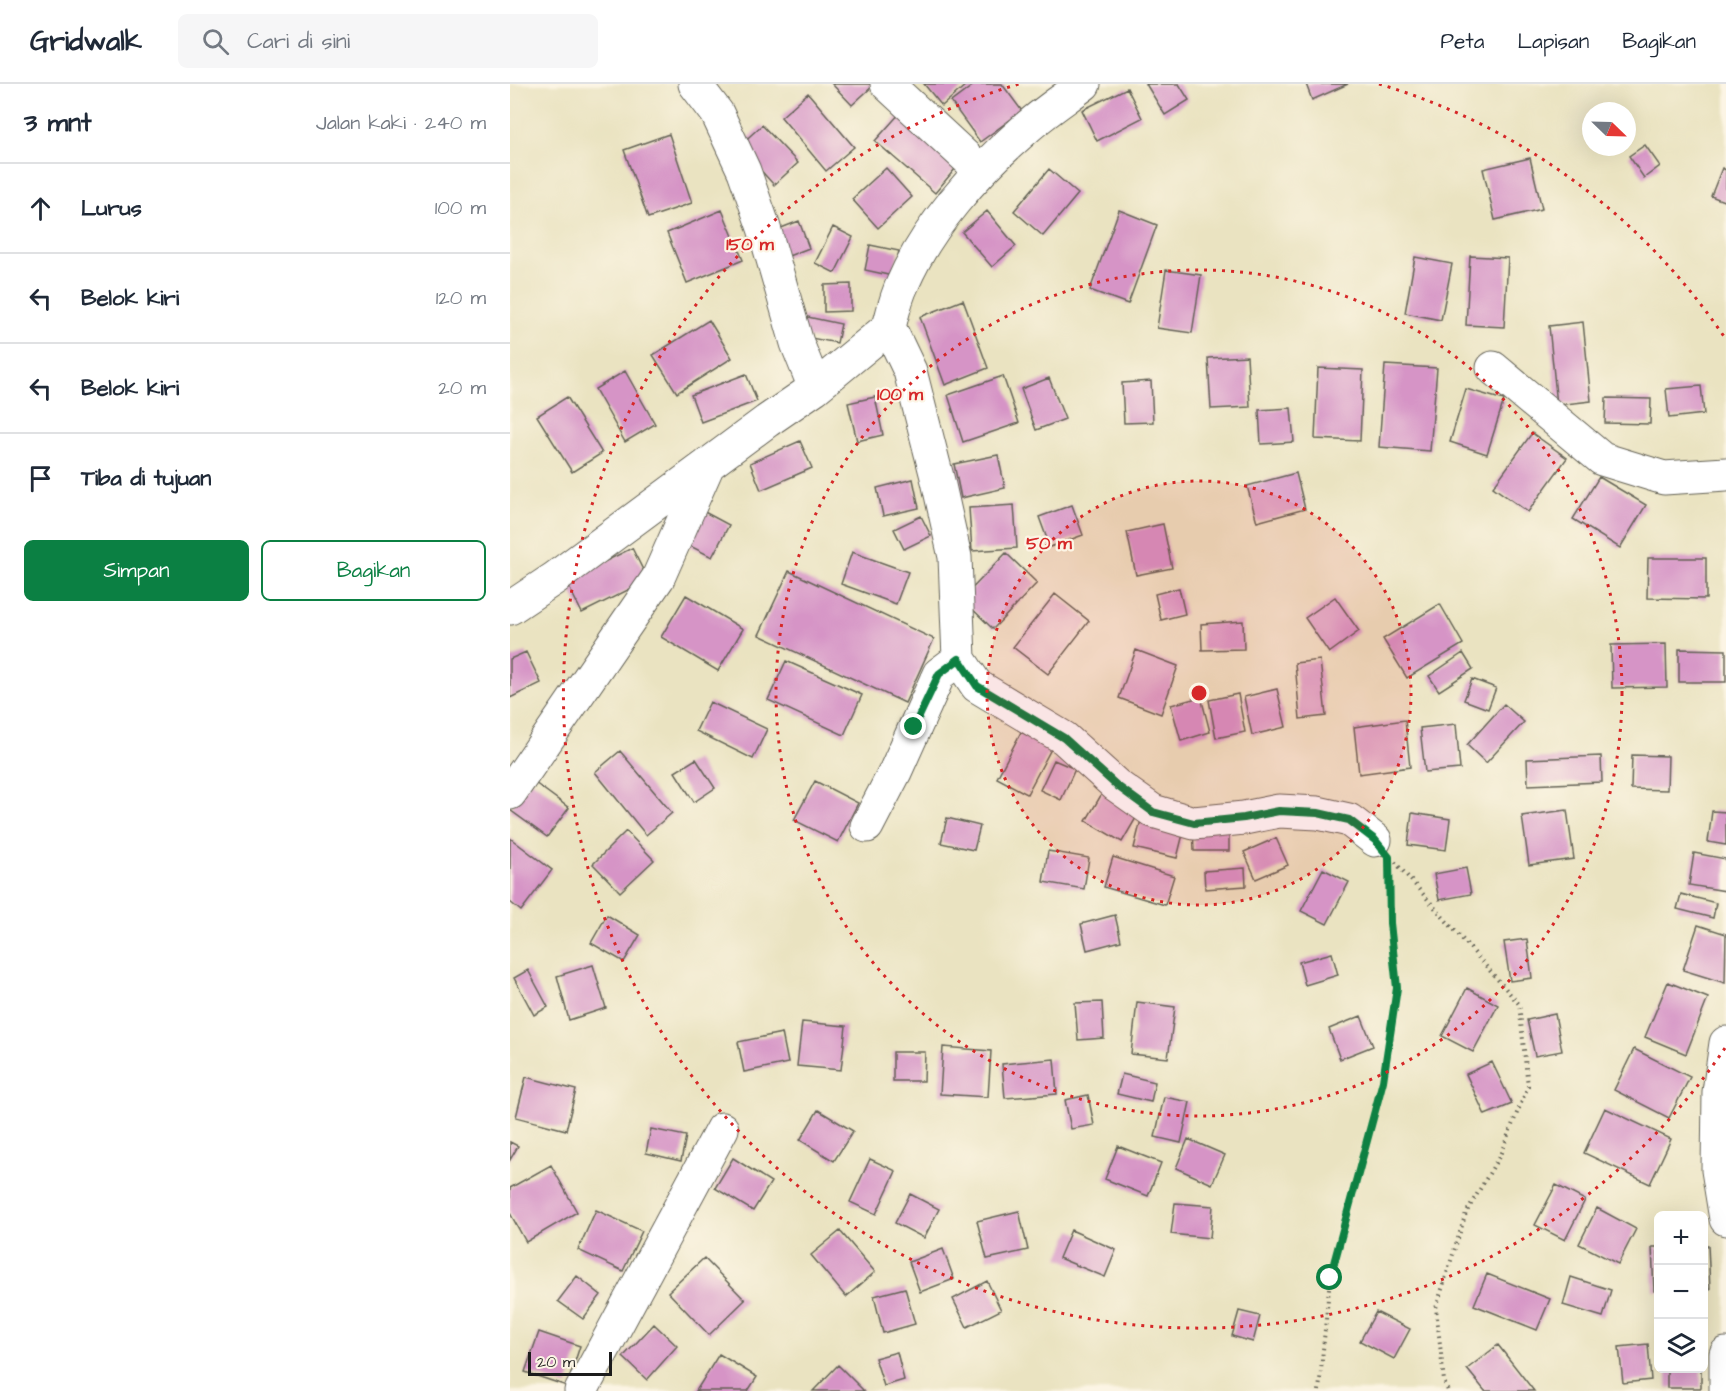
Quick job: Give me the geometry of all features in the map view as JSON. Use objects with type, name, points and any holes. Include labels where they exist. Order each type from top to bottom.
[{"type":"street","points":[[695,84],[717,113],[744,171],[764,228],[797,343],[815,388]]},
{"type":"street","points":[[887,84],[981,171]]},
{"type":"street","points":[[510,608],[555,578],[644,510],[815,388],[889,327],[902,284],[924,241],[981,171],[1022,131],[1084,84]]},
{"type":"street","points":[[889,327],[910,371],[955,557],[959,659],[977,686],[1064,738],[1116,785],[1153,812],[1194,823],[1244,818],[1279,811],[1318,813],[1349,820],[1375,840]]},
{"type":"street","points":[[1493,368],[1602,459],[1664,478],[1726,474]]},
{"type":"street","points":[[510,793],[658,578],[708,465]]},
{"type":"street","points":[[867,826],[895,772],[939,674],[959,659]]},
{"type":"street","points":[[1726,1043],[1719,1092],[1718,1170],[1726,1219]]},
{"type":"street","points":[[581,1391],[722,1129]]},
{"type":"street","points":[[1726,1354],[1726,1391]]},
{"type":"path","points":[[1319,1391],[1330,1278],[1383,1081],[1397,988],[1390,923],[1389,857],[1519,1004],[1528,1086],[1500,1155],[1466,1212],[1436,1308],[1444,1381],[1448,1391]]},
{"type":"building","points":[[832,84],[875,84],[852,105]]},
{"type":"building","points":[[924,84],[967,84],[942,106]]},
{"type":"building","points":[[975,84],[1002,84],[1022,111],[980,142],[951,102]]},
{"type":"building","points":[[1146,84],[1179,84],[1189,100],[1165,115]]},
{"type":"building","points":[[1306,84],[1348,84],[1312,100]]},
{"type":"building","points":[[1127,88],[1142,118],[1097,141],[1082,110]]},
{"type":"building","points":[[808,93],[854,147],[826,171],[781,117]]},
{"type":"building","points":[[901,112],[960,163],[935,193],[875,141]]},
{"type":"building","points":[[762,125],[798,163],[774,185],[739,146]]},
{"type":"building","points":[[669,134],[692,203],[648,218],[624,150]]},
{"type":"building","points":[[1645,145],[1660,166],[1644,178],[1629,156],[1636,156],[1636,151]]},
{"type":"building","points":[[1530,158],[1542,209],[1495,220],[1483,169]]},
{"type":"building","points":[[886,168],[912,197],[878,228],[852,199]]},
{"type":"building","points":[[1722,168],[1726,170],[1726,202],[1711,196]]},
{"type":"building","points":[[1049,169],[1078,194],[1043,236],[1014,211]]},
{"type":"building","points":[[722,210],[743,260],[687,283],[667,233]]},
{"type":"building","points":[[1119,210],[1157,225],[1128,304],[1090,290]]},
{"type":"building","points":[[987,211],[1016,246],[992,267],[962,232]]},
{"type":"building","points":[[799,221],[809,248],[786,257],[776,230]]},
{"type":"building","points":[[833,227],[853,237],[835,273],[815,263]]},
{"type":"building","points":[[870,245],[899,251],[893,276],[865,270]]},
{"type":"building","points":[[1470,256],[1508,258],[1504,327],[1466,325]]},
{"type":"building","points":[[1415,257],[1452,264],[1441,320],[1405,313]]},
{"type":"building","points":[[1166,270],[1201,275],[1192,333],[1157,328]]},
{"type":"building","points":[[851,284],[851,311],[824,312],[824,285]]},
{"type":"building","points":[[963,300],[988,368],[945,385],[920,317]]},
{"type":"building","points":[[803,316],[841,324],[837,343],[800,336]]},
{"type":"building","points":[[709,320],[732,358],[677,393],[653,355]]},
{"type":"building","points":[[1583,322],[1591,401],[1557,405],[1549,326]]},
{"type":"building","points":[[1247,356],[1250,407],[1211,409],[1208,358]]},
{"type":"building","points":[[1385,365],[1437,368],[1430,451],[1379,447]]},
{"type":"building","points":[[1318,368],[1363,370],[1360,441],[1315,439]]},
{"type":"building","points":[[625,371],[655,424],[625,442],[595,389]]},
{"type":"building","points":[[746,374],[757,401],[701,422],[691,395]]},
{"type":"building","points":[[1003,376],[1019,423],[963,442],[948,395]]},
{"type":"building","points":[[1049,378],[1065,419],[1036,430],[1021,389]]},
{"type":"building","points":[[1151,381],[1153,422],[1124,423],[1122,383]]},
{"type":"building","points":[[1701,386],[1704,414],[1669,418],[1666,389]]},
{"type":"building","points":[[1466,389],[1504,400],[1487,454],[1450,442]]},
{"type":"building","points":[[567,397],[602,453],[572,472],[537,416]]},
{"type":"building","points":[[875,397],[883,435],[857,441],[848,403]]},
{"type":"building","points":[[1606,398],[1651,399],[1650,424],[1605,423]]},
{"type":"building","points":[[1291,408],[1294,442],[1261,444],[1259,410]]},
{"type":"building","points":[[1532,433],[1567,458],[1528,512],[1493,487]]},
{"type":"building","points":[[800,441],[812,468],[761,490],[750,463]]},
{"type":"building","points":[[998,455],[1005,488],[961,498],[954,464]]},
{"type":"building","points":[[1296,473],[1305,509],[1257,522],[1247,486]]},
{"type":"building","points":[[1599,477],[1646,505],[1620,548],[1573,519]]},
{"type":"building","points":[[913,479],[919,508],[883,516],[877,488]]},
{"type":"building","points":[[1014,505],[1017,548],[972,551],[969,508]]},
{"type":"building","points":[[1072,505],[1083,535],[1050,547],[1039,517]]},
{"type":"building","points":[[697,508],[729,525],[712,557],[680,541]]},
{"type":"building","points":[[921,516],[931,536],[904,549],[894,529]]},
{"type":"building","points":[[1163,524],[1172,568],[1136,575],[1127,532]]},
{"type":"building","points":[[632,548],[648,580],[582,613],[566,581]]},
{"type":"building","points":[[852,552],[908,572],[896,604],[841,584]]},
{"type":"building","points":[[1006,553],[1037,583],[993,629],[962,599]]},
{"type":"building","points":[[1648,558],[1706,558],[1706,599],[1647,598]]},
{"type":"building","points":[[789,571],[934,639],[905,703],[759,635]]},
{"type":"building","points":[[1179,588],[1185,614],[1161,620],[1155,594]]},
{"type":"building","points":[[1055,594],[1089,621],[1048,674],[1013,647]]},
{"type":"building","points":[[686,595],[743,629],[718,671],[661,637]]},
{"type":"building","points":[[1335,597],[1359,631],[1329,653],[1305,618]]},
{"type":"building","points":[[1440,604],[1463,644],[1407,678],[1383,639]]},
{"type":"building","points":[[1243,621],[1244,649],[1202,650],[1201,624]]},
{"type":"building","points":[[1666,644],[1667,687],[1612,688],[1611,645]]},
{"type":"building","points":[[1679,649],[1726,650],[1726,682],[1679,682]]},
{"type":"building","points":[[1136,650],[1178,666],[1161,714],[1119,698]]},
{"type":"building","points":[[526,652],[541,683],[510,698],[510,659]]},
{"type":"building","points":[[1463,653],[1473,669],[1439,691],[1429,676]]},
{"type":"building","points":[[1320,660],[1326,716],[1300,719],[1295,663]]},
{"type":"building","points":[[786,661],[862,695],[844,735],[768,700]]},
{"type":"building","points":[[1472,679],[1496,688],[1488,709],[1464,700]]},
{"type":"building","points":[[1277,689],[1286,727],[1252,735],[1244,697]]},
{"type":"building","points":[[1238,694],[1245,732],[1216,738],[1209,700]]},
{"type":"building","points":[[1201,697],[1210,732],[1181,741],[1171,705]]},
{"type":"building","points":[[710,702],[767,729],[753,759],[696,731]]},
{"type":"building","points":[[1504,704],[1524,722],[1486,763],[1467,745]]},
{"type":"building","points":[[1405,720],[1410,767],[1359,774],[1354,727]]},
{"type":"building","points":[[1456,724],[1460,769],[1425,772],[1420,728]]},
{"type":"building","points":[[1021,732],[1052,747],[1027,794],[997,778]]},
{"type":"building","points":[[620,751],[672,813],[646,835],[595,772]]},
{"type":"building","points":[[1632,755],[1668,756],[1667,790],[1631,789]]},
{"type":"building","points":[[1601,756],[1602,782],[1528,785],[1527,759]]},
{"type":"building","points":[[696,759],[715,788],[694,802],[675,772]]},
{"type":"building","points":[[1054,760],[1075,769],[1061,800],[1040,790]]},
{"type":"building","points":[[531,780],[569,808],[547,837],[510,810]]},
{"type":"building","points":[[815,781],[858,803],[838,842],[794,820]]},
{"type":"building","points":[[1104,790],[1140,811],[1122,842],[1086,821]]},
{"type":"building","points":[[1567,810],[1574,859],[1529,865],[1522,816]]},
{"type":"building","points":[[1712,811],[1726,812],[1726,845],[1708,842]]},
{"type":"building","points":[[1412,813],[1450,819],[1446,850],[1408,845]]},
{"type":"building","points":[[1142,816],[1185,826],[1177,858],[1134,848]]},
{"type":"building","points":[[947,818],[980,826],[974,850],[941,843]]},
{"type":"building","points":[[1193,825],[1229,825],[1229,851],[1194,851]]},
{"type":"building","points":[[626,831],[654,860],[620,892],[593,864]]},
{"type":"building","points":[[510,838],[552,870],[521,911],[510,902]]},
{"type":"building","points":[[1276,838],[1288,865],[1256,879],[1244,852]]},
{"type":"building","points":[[1048,851],[1089,858],[1084,889],[1043,882]]},
{"type":"building","points":[[1694,853],[1726,859],[1726,891],[1689,885]]},
{"type":"building","points":[[1113,857],[1174,876],[1165,905],[1104,887]]},
{"type":"building","points":[[1245,868],[1246,886],[1205,889],[1204,871]]},
{"type":"building","points":[[1466,868],[1471,894],[1439,900],[1434,874]]},
{"type":"building","points":[[1323,869],[1349,882],[1327,924],[1301,911]]},
{"type":"building","points":[[1681,894],[1716,903],[1713,918],[1677,909]]},
{"type":"building","points":[[607,915],[640,935],[624,962],[591,943]]},
{"type":"building","points":[[1115,915],[1121,941],[1087,950],[1081,924]]},
{"type":"building","points":[[1698,925],[1726,934],[1725,983],[1683,970]]},
{"type":"building","points":[[1527,939],[1532,978],[1510,981],[1504,942]]},
{"type":"building","points":[[1332,953],[1338,975],[1305,985],[1299,962]]},
{"type":"building","points":[[593,965],[606,1008],[569,1020],[557,976]]},
{"type":"building","points":[[528,970],[548,1007],[534,1015],[514,978]]},
{"type":"building","points":[[1668,982],[1708,998],[1686,1054],[1645,1037]]},
{"type":"building","points":[[1467,988],[1498,1005],[1473,1052],[1442,1036]]},
{"type":"building","points":[[1102,1002],[1104,1038],[1078,1040],[1075,1003]]},
{"type":"building","points":[[1137,1002],[1175,1007],[1168,1058],[1131,1054]]},
{"type":"building","points":[[1555,1014],[1562,1051],[1535,1056],[1527,1020]]},
{"type":"building","points":[[1361,1016],[1373,1046],[1340,1059],[1329,1029]]},
{"type":"building","points":[[802,1022],[846,1026],[841,1070],[797,1066]]},
{"type":"building","points":[[782,1033],[788,1063],[744,1072],[738,1042]]},
{"type":"building","points":[[943,1047],[991,1051],[988,1097],[940,1094]]},
{"type":"building","points":[[1634,1049],[1690,1077],[1669,1118],[1614,1090]]},
{"type":"building","points":[[893,1052],[925,1052],[924,1081],[893,1081]]},
{"type":"building","points":[[1054,1059],[1057,1094],[1005,1098],[1002,1064]]},
{"type":"building","points":[[1492,1062],[1512,1104],[1485,1115],[1466,1074]]},
{"type":"building","points":[[1122,1074],[1155,1082],[1151,1102],[1117,1094]]},
{"type":"building","points":[[526,1077],[576,1090],[566,1130],[516,1117]]},
{"type":"building","points":[[1088,1095],[1094,1125],[1071,1129],[1065,1100]]},
{"type":"building","points":[[1164,1097],[1190,1102],[1181,1143],[1155,1137]]},
{"type":"building","points":[[1605,1108],[1671,1139],[1650,1184],[1584,1153]]},
{"type":"building","points":[[818,1110],[853,1131],[834,1161],[800,1140]]},
{"type":"building","points":[[651,1129],[686,1136],[681,1161],[646,1153]]},
{"type":"building","points":[[1188,1139],[1225,1155],[1212,1184],[1176,1168]]},
{"type":"building","points":[[510,1142],[518,1146],[510,1160]]},
{"type":"building","points":[[1118,1146],[1161,1163],[1148,1196],[1105,1179]]},
{"type":"building","points":[[733,1158],[771,1182],[753,1211],[715,1188]]},
{"type":"building","points":[[870,1159],[896,1171],[876,1214],[850,1202]]},
{"type":"building","points":[[551,1165],[577,1212],[526,1242],[510,1213],[510,1188]]},
{"type":"building","points":[[1556,1185],[1585,1200],[1565,1240],[1535,1225]]},
{"type":"building","points":[[910,1194],[939,1209],[924,1238],[895,1223]]},
{"type":"building","points":[[1175,1203],[1213,1206],[1210,1238],[1171,1234]]},
{"type":"building","points":[[1597,1208],[1636,1229],[1618,1264],[1579,1244]]},
{"type":"building","points":[[596,1210],[642,1231],[623,1271],[578,1250]]},
{"type":"building","points":[[1019,1211],[1028,1250],[987,1259],[977,1221]]},
{"type":"building","points":[[1071,1230],[1116,1250],[1105,1277],[1059,1258]]},
{"type":"building","points":[[840,1231],[875,1272],[846,1297],[811,1255]]},
{"type":"building","points":[[1708,1245],[1710,1289],[1708,1289]]},
{"type":"building","points":[[1652,1247],[1654,1247],[1654,1291]]},
{"type":"building","points":[[943,1249],[954,1279],[920,1292],[909,1262]]},
{"type":"building","points":[[704,1258],[745,1300],[709,1335],[668,1292]]},
{"type":"building","points":[[1487,1274],[1550,1299],[1537,1330],[1474,1305]]},
{"type":"building","points":[[577,1276],[601,1295],[583,1319],[558,1301]]},
{"type":"building","points":[[1571,1277],[1611,1290],[1603,1317],[1563,1305]]},
{"type":"building","points":[[987,1281],[1001,1310],[967,1327],[953,1299]]},
{"type":"building","points":[[905,1288],[915,1324],[883,1333],[874,1296]]},
{"type":"building","points":[[1239,1311],[1260,1316],[1253,1342],[1232,1336]]},
{"type":"building","points":[[1376,1312],[1410,1329],[1394,1359],[1360,1341]]},
{"type":"building","points":[[654,1324],[677,1346],[647,1380],[623,1357]]},
{"type":"building","points":[[539,1332],[580,1346],[567,1386],[525,1372]]},
{"type":"building","points":[[1648,1344],[1651,1380],[1623,1383],[1619,1347]]},
{"type":"building","points":[[1498,1345],[1534,1391],[1485,1391],[1467,1369]]},
{"type":"building","points":[[897,1352],[904,1380],[884,1386],[875,1358]]},
{"type":"building","points":[[719,1354],[757,1377],[748,1391],[696,1391]]},
{"type":"building","points":[[838,1365],[864,1391],[813,1391]]},
{"type":"building","points":[[1667,1373],[1701,1373],[1701,1388],[1667,1388]]},
{"type":"route","points":[[914,727],[939,674],[959,659],[977,686],[1064,738],[1116,785],[1153,812],[1194,823],[1244,818],[1279,811],[1318,813],[1349,820],[1375,840],[1389,857],[1390,923],[1397,988],[1383,1081],[1330,1278]]}]
